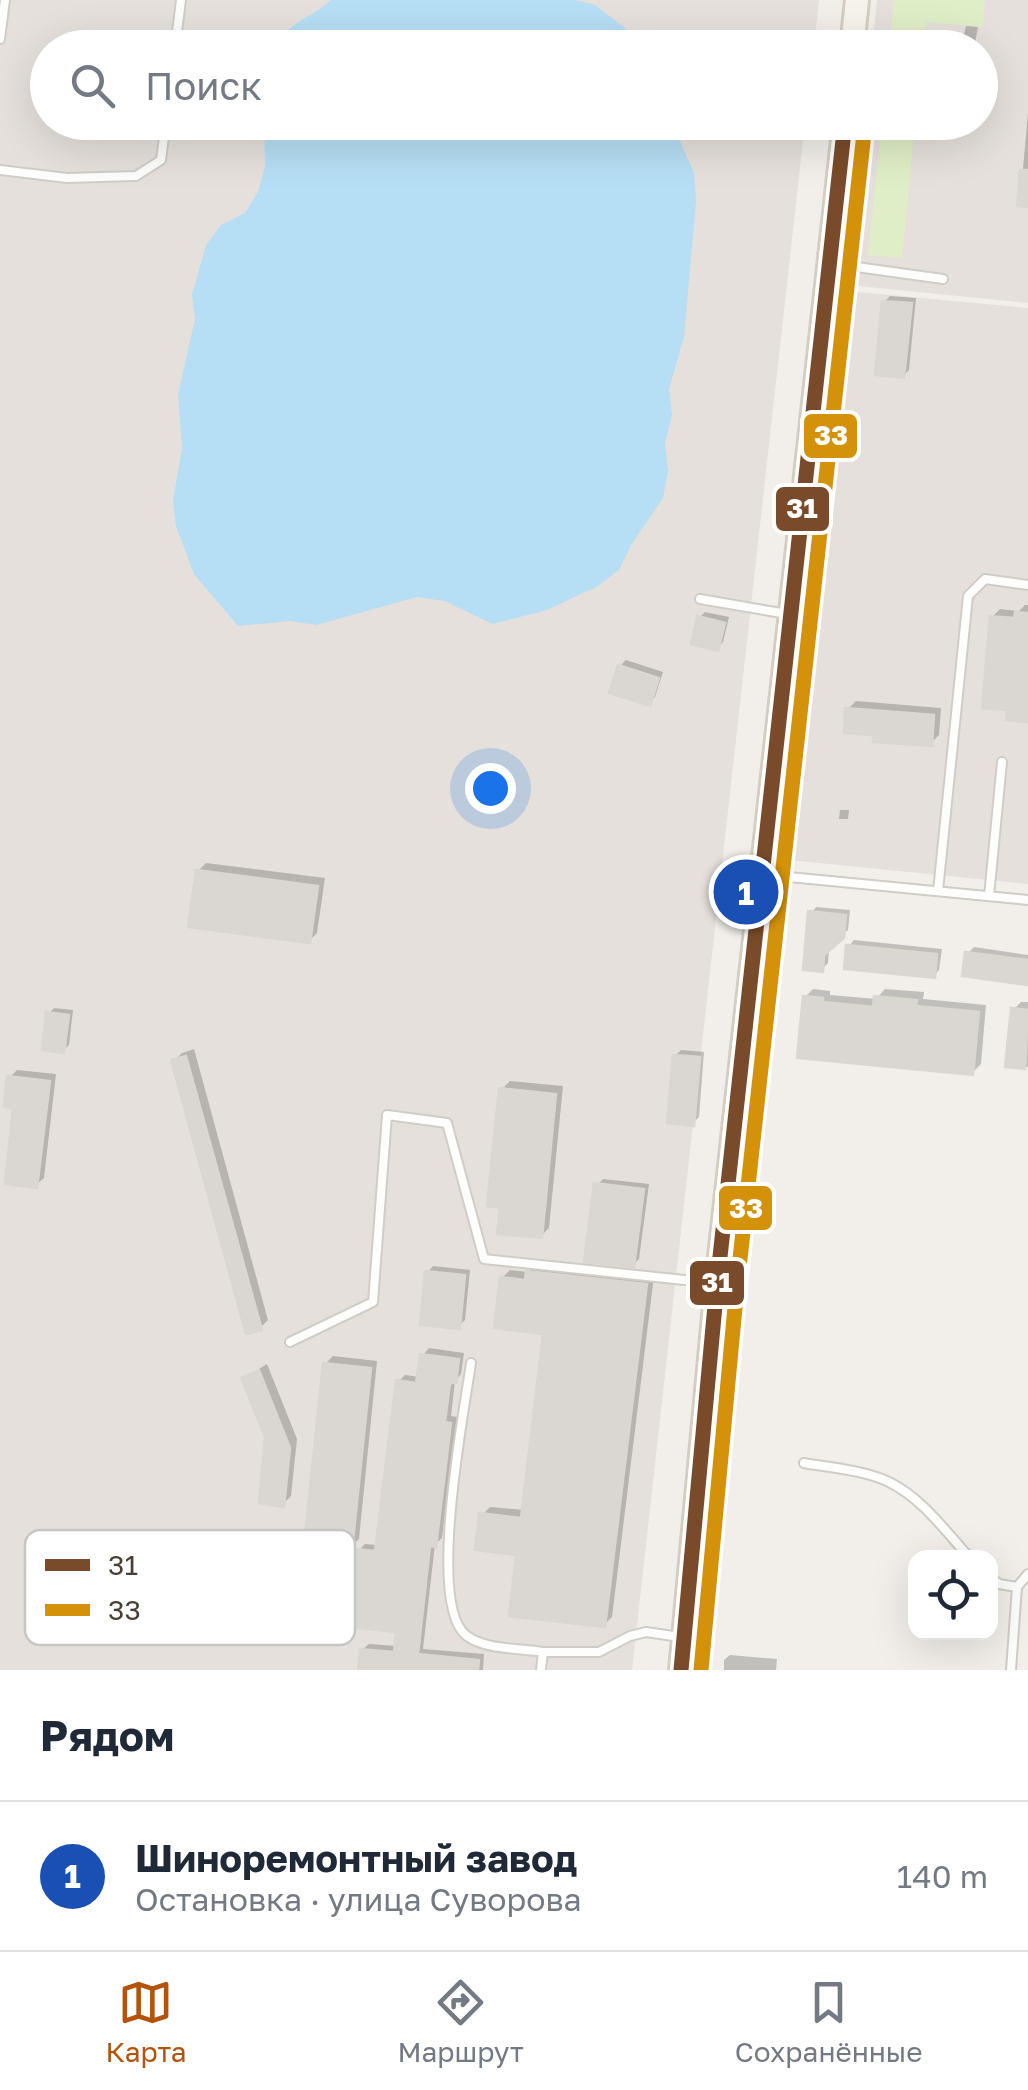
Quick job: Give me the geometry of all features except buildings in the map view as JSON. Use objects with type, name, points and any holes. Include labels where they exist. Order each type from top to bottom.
[{"type":"main road","points":[[854,30],[857,0]]},
{"type":"main road","points":[[681,1670],[717,1284],[843,140]]},
{"type":"lane","points":[[0,39],[5,0]]},
{"type":"lane","points":[[177,30],[181,0]]},
{"type":"lane","points":[[0,170],[66,178],[136,176],[162,160],[164,140]]},
{"type":"lane","points":[[830,264],[944,279]]},
{"type":"lane","points":[[938,891],[968,596],[985,580],[1028,585]]},
{"type":"lane","points":[[700,599],[791,615]]},
{"type":"lane","points":[[988,896],[1002,762]]},
{"type":"lane","points":[[763,874],[1028,900]]},
{"type":"lane","points":[[290,1342],[372,1302],[387,1115],[447,1123],[484,1259],[717,1284]]},
{"type":"lane","points":[[471,1363],[448,1538],[447,1582],[453,1616],[464,1634],[479,1642],[543,1652],[599,1652],[646,1632],[684,1638]]},
{"type":"lane","points":[[804,1463],[890,1482],[920,1504],[963,1550]]},
{"type":"lane","points":[[1011,1670],[1017,1586],[1028,1574]]},
{"type":"lane","points":[[998,1583],[1017,1586]]},
{"type":"lane","points":[[541,1670],[543,1652]]},
{"type":"shaded area","points":[[0,0],[819,0],[816,30],[30,30],[30,140],[803,140],[632,1670],[0,1670]]},
{"type":"shaded area","points":[[877,0],[1028,0],[1028,303],[848,285],[863,140],[998,140],[998,30],[874,30]]},
{"type":"shaded area","points":[[847,291],[1028,308],[1028,884],[789,860]]},
{"type":"green space","points":[[894,0],[985,0],[983,27],[926,22],[925,30],[891,30]]},
{"type":"green space","points":[[880,140],[913,140],[902,258],[868,255]]},
{"type":"water","points":[[331,0],[575,0],[595,5],[628,30],[288,30]]},
{"type":"water","points":[[264,140],[679,140],[694,173],[696,201],[684,337],[669,389],[672,415],[665,444],[668,471],[663,498],[619,570],[598,586],[547,610],[493,624],[444,601],[417,597],[316,625],[290,621],[238,626],[194,574],[176,526],[173,501],[182,448],[178,395],[195,319],[192,295],[206,245],[221,225],[245,213],[258,192],[265,166]]},
{"type":"transit line","name":"31","points":[[681,1670],[717,1284],[843,140]]},
{"type":"transit line","name":"33","points":[[701,1670],[737,1286],[863,140]]},
{"type":"place","name":"Шиноремонтный завод","points":[[746,892]]}]
